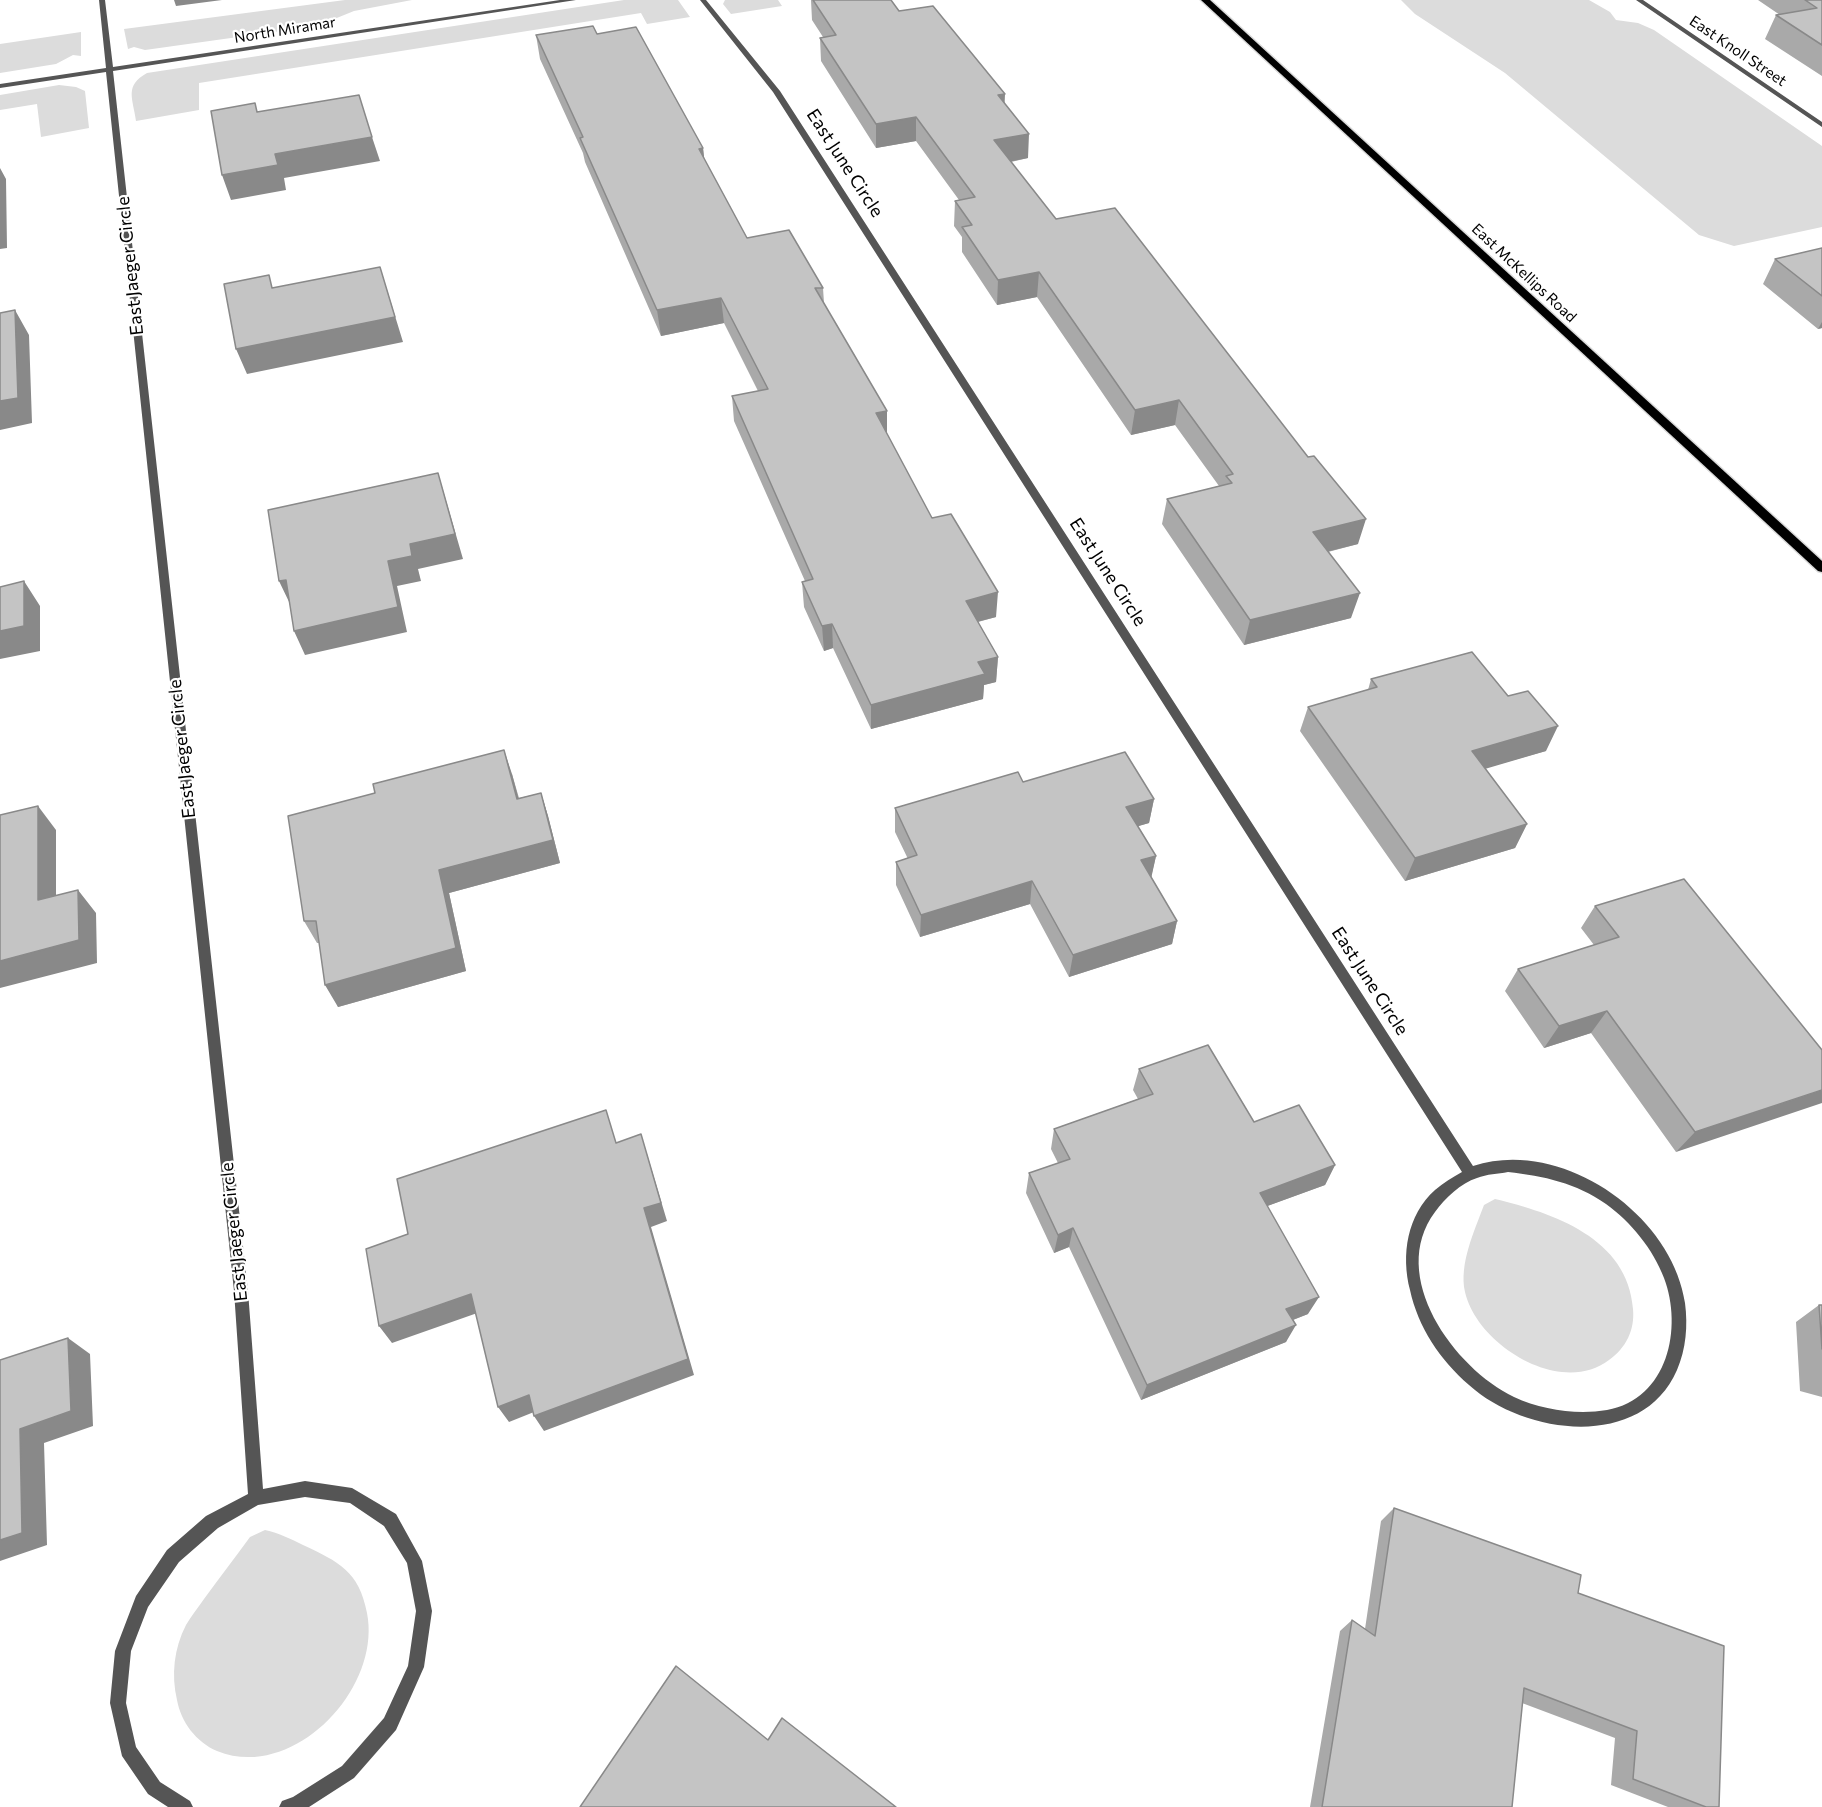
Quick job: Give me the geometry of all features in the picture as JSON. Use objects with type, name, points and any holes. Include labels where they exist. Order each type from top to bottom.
[{"type":"main road","name":"East McKellips Road","points":[[1205,0],[1822,568]]},
{"type":"street","name":"East Jaeger Circle","points":[[102,0],[241,1291],[256,1498]]},
{"type":"street","name":"North Miramar","points":[[0,86],[573,0]]},
{"type":"street","name":"East June Circle","points":[[703,0],[776,91],[1470,1173]]},
{"type":"street","name":"East Knoll Street","points":[[1639,0],[1822,125]]},
{"type":"street","points":[[1508,1166],[1550,1170],[1591,1187],[1628,1215],[1659,1250],[1677,1290],[1681,1332],[1672,1369],[1647,1400],[1611,1417],[1565,1419],[1518,1407],[1474,1381],[1440,1344],[1418,1302],[1410,1261],[1418,1223],[1438,1192],[1470,1173],[1508,1166]]},
{"type":"street","points":[[184,1807],[154,1788],[128,1750],[118,1703],[123,1651],[142,1602],[173,1556],[212,1522],[256,1498],[305,1489],[352,1496],[390,1520],[414,1561],[424,1611],[416,1667],[390,1724],[348,1772],[296,1805],[288,1807]]},
{"type":"shaded area","points":[[345,0],[412,0],[354,11],[317,26],[145,50],[134,47],[128,49],[124,29]]},
{"type":"shaded area","points":[[624,0],[678,0],[690,17],[647,24],[641,13],[199,83],[199,110],[136,121],[132,99],[133,88],[135,83],[147,73]]},
{"type":"shaded area","points":[[725,0],[778,0],[782,6],[731,14],[723,4]]},
{"type":"shaded area","points":[[1401,0],[1589,0],[1610,12],[1616,20],[1638,23],[1654,30],[1822,146],[1822,227],[1734,246],[1699,235],[1505,73],[1415,14]]},
{"type":"shaded area","points":[[81,32],[81,56],[73,55],[56,64],[0,73],[0,44]]},
{"type":"shaded area","points":[[59,85],[76,87],[85,91],[89,128],[41,137],[37,104],[0,110],[0,95]]},
{"type":"shaded area","points":[[1495,1199],[1563,1221],[1602,1247],[1617,1264],[1628,1284],[1633,1317],[1631,1331],[1625,1344],[1609,1360],[1590,1370],[1568,1372],[1546,1369],[1524,1360],[1503,1347],[1486,1330],[1473,1312],[1465,1292],[1466,1259],[1484,1205]]},
{"type":"shaded area","points":[[265,1530],[285,1536],[316,1551],[346,1570],[359,1587],[363,1599],[367,1613],[368,1642],[361,1671],[346,1698],[326,1722],[302,1741],[275,1753],[246,1757],[217,1751],[196,1737],[179,1708],[174,1681],[175,1662],[179,1643],[190,1618],[250,1537]]},
{"type":"building","points":[[813,0],[891,0],[899,11],[933,6],[1005,94],[998,95],[1029,134],[994,140],[1056,219],[1115,208],[1308,457],[1314,456],[1366,519],[1313,532],[1360,593],[1250,620],[1167,499],[1232,483],[1226,476],[1233,474],[1179,400],[1135,410],[1039,272],[998,280],[962,227],[972,225],[955,201],[975,197],[916,117],[876,124],[820,38],[836,35]]},
{"type":"building","points":[[1805,0],[1822,0],[1822,45],[1776,15],[1817,8]]},
{"type":"building","points":[[593,26],[597,34],[636,27],[703,148],[699,149],[747,238],[789,230],[823,288],[815,288],[887,411],[876,413],[932,518],[951,514],[998,592],[966,601],[998,657],[978,662],[985,674],[871,705],[832,624],[822,626],[802,582],[813,579],[732,396],[768,389],[721,298],[657,310],[580,138],[583,137],[536,35]]},
{"type":"building","points":[[359,95],[372,137],[275,154],[278,165],[222,175],[211,111],[255,103],[257,112]]},
{"type":"building","points":[[1822,248],[1822,296],[1775,259]]},
{"type":"building","points":[[380,267],[395,317],[236,349],[224,284],[269,275],[272,288]]},
{"type":"building","points":[[15,310],[18,398],[0,401],[0,313]]},
{"type":"building","points":[[438,473],[455,534],[410,544],[412,556],[388,561],[398,607],[294,631],[286,580],[279,581],[268,510]]},
{"type":"building","points":[[24,581],[24,626],[0,631],[0,587]]},
{"type":"building","points":[[1472,652],[1508,696],[1528,691],[1558,726],[1472,751],[1527,824],[1415,858],[1308,707],[1377,687],[1371,679]]},
{"type":"building","points":[[504,750],[517,799],[541,793],[553,840],[439,870],[456,948],[325,985],[316,921],[304,921],[288,816],[375,793],[373,784]]},
{"type":"building","points":[[1125,752],[1154,799],[1126,807],[1156,856],[1141,860],[1177,921],[1073,955],[1032,881],[921,915],[896,862],[917,855],[895,808],[1018,772],[1023,782]]},
{"type":"building","points":[[38,806],[38,900],[78,890],[79,940],[0,961],[0,815]]},
{"type":"building","points":[[1684,879],[1822,1050],[1822,1090],[1695,1132],[1607,1011],[1559,1026],[1518,969],[1619,937],[1595,906]]},
{"type":"building","points":[[1208,1045],[1254,1122],[1299,1105],[1335,1165],[1260,1193],[1319,1297],[1286,1309],[1296,1325],[1147,1385],[1073,1228],[1058,1235],[1029,1173],[1070,1159],[1054,1129],[1153,1094],[1139,1069]]},
{"type":"building","points":[[606,1110],[616,1143],[641,1134],[661,1203],[644,1208],[688,1359],[534,1416],[529,1395],[498,1407],[471,1294],[379,1326],[366,1249],[408,1234],[397,1179]]},
{"type":"building","points":[[1819,1305],[1822,1305],[1822,1349]]},
{"type":"building","points":[[68,1338],[71,1411],[20,1429],[22,1533],[0,1540],[0,1360]]},
{"type":"building","points":[[1394,1508],[1581,1575],[1578,1593],[1724,1646],[1719,1807],[1706,1807],[1633,1779],[1637,1731],[1524,1688],[1512,1807],[1322,1807],[1352,1620],[1375,1636]]},
{"type":"building","points":[[676,1666],[768,1740],[782,1718],[896,1807],[580,1807]]}]
